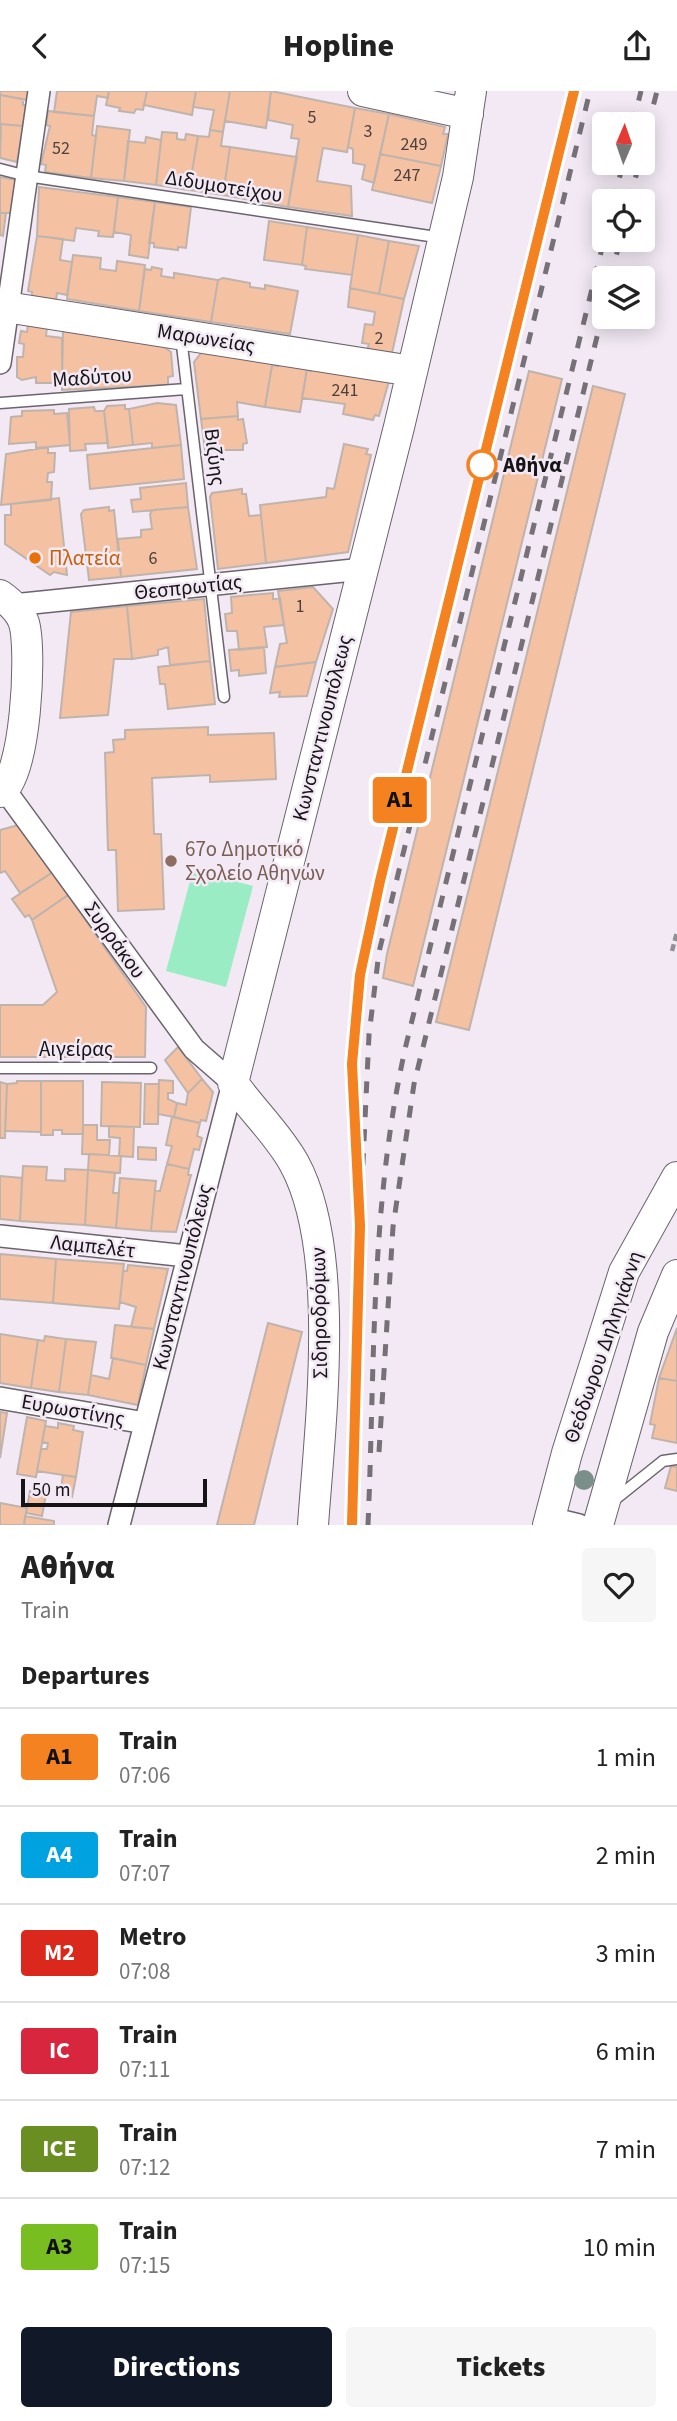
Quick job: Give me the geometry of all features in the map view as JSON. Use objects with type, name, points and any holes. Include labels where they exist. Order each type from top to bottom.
[{"type":"street","points":[[0,363],[4,306],[39,91]]},
{"type":"street","points":[[363,91],[469,102]]},
{"type":"street","name":"Κωνσταντινουπόλεως","points":[[119,1525],[412,371],[457,177],[469,102]]},
{"type":"street","name":"Μαρωνείας","points":[[4,306],[412,371]]},
{"type":"street","name":"Θεσπρωτίας","points":[[7,600],[212,585],[363,569]]},
{"type":"street","points":[[3,791],[13,772],[23,731],[27,679],[25,624],[7,600]]},
{"type":"street","name":"Συρράκου","points":[[3,791],[194,1049],[233,1083]]},
{"type":"street","name":"Σιδηροδρόμων","points":[[233,1083],[294,1162],[315,1221],[322,1292],[322,1351],[313,1525]]},
{"type":"street","name":"Θεόδωρου Δηληγιάννη","points":[[549,1522],[624,1272],[677,1177]]},
{"type":"street","name":"Λαμπελέτ","points":[[0,1236],[187,1256]]},
{"type":"street","points":[[639,1241],[676,1282]]},
{"type":"street","name":"Θεόδωρου Δηληγιάννη","points":[[593,1520],[653,1332],[676,1282]]},
{"type":"street","name":"Ευρωστίνης","points":[[0,1398],[145,1423]]},
{"type":"street","points":[[549,1522],[593,1520]]},
{"type":"lane","name":"Διδυμοτείχου","points":[[0,169],[27,176],[443,238]]},
{"type":"lane","name":"Βιζύης","points":[[180,334],[212,585],[223,697]]},
{"type":"lane","name":"Μαδύτου","points":[[0,403],[186,389]]},
{"type":"lane","name":"Αιγείρας","points":[[0,1068],[151,1068]]},
{"type":"lane","points":[[593,1520],[663,1461],[677,1459]]},
{"type":"path","points":[[672,951],[677,932]]},
{"type":"green space","points":[[193,870],[253,886],[226,987],[166,971]]},
{"type":"building","points":[[0,91],[29,91],[27,100],[0,95]]},
{"type":"building","points":[[57,91],[109,91],[108,98],[97,96],[94,116],[54,112]]},
{"type":"building","points":[[109,91],[147,91],[143,110],[136,109],[134,113],[119,111],[120,108],[106,105]]},
{"type":"building","points":[[147,91],[196,91],[192,115],[144,105]]},
{"type":"building","points":[[196,91],[230,91],[223,132],[210,130],[214,110],[193,107]]},
{"type":"building","points":[[230,91],[271,91],[266,128],[225,121]]},
{"type":"building","points":[[271,91],[355,108],[347,152],[323,148],[317,181],[351,186],[352,216],[288,207],[299,139],[291,138],[293,125],[268,120]]},
{"type":"building","points":[[0,95],[23,99],[23,105],[26,105],[23,126],[0,124]]},
{"type":"building","points":[[355,108],[389,114],[374,183],[362,179],[365,165],[353,163],[353,149],[348,147]]},
{"type":"building","points":[[48,111],[94,116],[92,135],[96,136],[91,178],[45,172],[46,165],[41,164],[50,126],[46,125]]},
{"type":"building","points":[[389,114],[445,127],[443,134],[448,134],[441,166],[380,154]]},
{"type":"building","points":[[1,124],[23,126],[17,162],[0,158]]},
{"type":"building","points":[[97,126],[130,130],[124,181],[91,178]]},
{"type":"building","points":[[210,130],[223,132],[221,146],[230,147],[223,195],[189,190],[198,136],[209,137]]},
{"type":"building","points":[[162,132],[177,133],[177,139],[185,140],[186,134],[198,136],[189,190],[156,185]]},
{"type":"building","points":[[146,137],[161,140],[156,185],[124,181],[128,141],[145,143]]},
{"type":"building","points":[[230,147],[297,157],[288,207],[223,195]]},
{"type":"building","points":[[380,154],[441,166],[432,203],[372,190]]},
{"type":"building","points":[[0,177],[16,180],[11,213],[0,213]]},
{"type":"building","points":[[39,187],[118,197],[113,237],[98,236],[99,231],[76,228],[74,241],[37,236]]},
{"type":"building","points":[[118,197],[155,202],[148,258],[129,255],[131,235],[114,232]]},
{"type":"building","points":[[155,202],[191,207],[186,248],[178,247],[178,250],[154,247],[154,243],[149,243]]},
{"type":"building","points":[[0,213],[6,213],[3,236],[0,235]]},
{"type":"building","points":[[269,221],[307,227],[302,265],[264,260]]},
{"type":"building","points":[[307,227],[358,235],[352,275],[305,269],[306,266],[302,265]]},
{"type":"building","points":[[358,235],[389,241],[379,294],[350,288]]},
{"type":"building","points":[[37,236],[63,239],[60,260],[72,262],[67,295],[57,293],[56,300],[32,296],[32,292],[28,291]]},
{"type":"building","points":[[389,241],[419,246],[404,299],[379,294]]},
{"type":"building","points":[[73,255],[101,258],[100,269],[116,271],[117,261],[145,265],[139,311],[67,299]]},
{"type":"building","points":[[152,267],[162,269],[161,276],[174,278],[174,273],[218,280],[211,322],[139,311],[145,269],[151,270]]},
{"type":"building","points":[[223,278],[250,283],[250,287],[265,289],[265,285],[298,291],[290,334],[211,322],[218,280]]},
{"type":"building","points":[[350,288],[404,299],[392,353],[367,350],[369,344],[362,343],[365,324],[373,325],[375,312],[348,307]]},
{"type":"building","points":[[28,325],[47,327],[46,336],[62,338],[62,383],[36,383],[36,377],[22,380],[17,377],[17,357],[23,357],[24,344],[19,343],[21,331],[27,332]]},
{"type":"building","points":[[63,329],[164,342],[164,347],[171,352],[173,376],[168,377],[168,385],[62,390]]},
{"type":"building","points":[[204,349],[273,360],[265,407],[237,402],[238,416],[201,419],[194,362]]},
{"type":"building","points":[[279,361],[307,369],[300,412],[265,407],[272,365],[278,366]]},
{"type":"building","points":[[312,367],[389,381],[379,416],[375,415],[373,420],[343,414],[345,404],[302,398],[307,369],[311,371]]},
{"type":"building","points":[[529,371],[562,379],[413,986],[383,978],[387,954]]},
{"type":"building","points":[[593,386],[625,394],[469,1030],[436,1022]]},
{"type":"building","points":[[157,403],[176,405],[181,445],[152,448],[152,443],[133,445],[129,409]]},
{"type":"building","points":[[125,405],[125,409],[129,409],[133,445],[108,448],[104,411],[107,406]]},
{"type":"building","points":[[94,407],[95,411],[104,411],[108,443],[85,444],[86,450],[70,451],[69,409]]},
{"type":"building","points":[[54,410],[54,414],[67,413],[70,445],[36,448],[36,442],[9,444],[11,417],[22,416],[22,411]]},
{"type":"building","points":[[238,416],[238,420],[243,419],[247,443],[243,444],[243,450],[205,450],[201,419]]},
{"type":"building","points":[[344,444],[368,449],[366,454],[371,455],[348,552],[266,563],[260,505],[326,497],[327,488],[334,489]]},
{"type":"building","points":[[181,445],[184,479],[90,489],[87,455]]},
{"type":"building","points":[[48,447],[48,453],[55,453],[54,472],[48,473],[47,482],[52,482],[51,500],[1,505],[6,454]]},
{"type":"building","points":[[186,483],[188,507],[133,512],[131,500],[141,499],[140,488]]},
{"type":"building","points":[[242,489],[242,494],[246,494],[249,516],[261,515],[266,563],[218,569],[210,497],[212,493]]},
{"type":"building","points":[[59,498],[67,575],[54,572],[50,575],[5,544],[5,515],[11,515],[11,504]]},
{"type":"building","points":[[109,507],[109,511],[114,510],[121,577],[89,580],[81,514],[84,510]]},
{"type":"building","points":[[188,507],[197,569],[121,577],[118,539],[141,537],[141,530],[152,529],[150,514],[153,510]]},
{"type":"building","points":[[313,587],[333,609],[316,662],[275,667],[280,644],[287,643],[278,591]]},
{"type":"building","points":[[273,593],[273,599],[280,598],[284,625],[264,627],[267,647],[239,650],[237,631],[227,631],[225,614],[232,613],[231,597]]},
{"type":"building","points":[[204,599],[210,661],[170,665],[168,647],[158,650],[158,655],[132,659],[127,606]]},
{"type":"building","points":[[127,606],[132,659],[114,659],[108,715],[60,718],[71,612]]},
{"type":"building","points":[[264,647],[266,673],[239,676],[239,670],[231,671],[229,650]]},
{"type":"building","points":[[210,661],[215,704],[168,709],[165,684],[160,684],[158,667]]},
{"type":"building","points":[[316,662],[307,696],[279,697],[280,692],[270,693],[275,667]]},
{"type":"building","points":[[208,727],[208,735],[274,733],[276,779],[210,782],[210,775],[152,778],[154,834],[161,834],[164,909],[118,911],[116,850],[108,850],[105,753],[114,752],[113,740],[125,739],[125,730]]},
{"type":"building","points":[[22,824],[53,872],[20,893],[5,871],[0,873],[0,830]]},
{"type":"building","points":[[53,872],[68,895],[32,920],[29,915],[25,917],[12,899]]},
{"type":"building","points":[[68,895],[146,1007],[145,1057],[0,1057],[0,1005],[43,1005],[57,992],[32,920]]},
{"type":"building","points":[[178,1047],[202,1079],[188,1093],[165,1060]]},
{"type":"building","points":[[202,1079],[213,1092],[206,1121],[201,1120],[200,1123],[174,1117],[177,1103],[186,1105],[188,1093]]},
{"type":"building","points":[[159,1080],[173,1081],[173,1093],[168,1093],[168,1099],[177,1103],[174,1117],[158,1114]]},
{"type":"building","points":[[17,1081],[41,1081],[41,1132],[5,1131],[7,1084]]},
{"type":"building","points":[[41,1081],[83,1081],[83,1134],[62,1134],[62,1130],[53,1130],[53,1135],[41,1135]]},
{"type":"building","points":[[0,1082],[7,1084],[5,1138],[0,1138]]},
{"type":"building","points":[[102,1082],[141,1083],[140,1127],[101,1126]]},
{"type":"building","points":[[145,1084],[159,1084],[158,1124],[144,1124]]},
{"type":"building","points":[[172,1117],[200,1123],[197,1136],[202,1138],[199,1150],[194,1149],[189,1169],[167,1164],[172,1146],[166,1145]]},
{"type":"building","points":[[83,1125],[97,1125],[97,1140],[110,1140],[109,1155],[82,1154]]},
{"type":"building","points":[[109,1126],[134,1127],[133,1157],[119,1156],[120,1138],[109,1137]]},
{"type":"building","points":[[138,1147],[156,1148],[156,1160],[138,1159]]},
{"type":"building","points":[[89,1154],[121,1156],[120,1173],[88,1170]]},
{"type":"building","points":[[167,1164],[189,1169],[188,1175],[191,1175],[176,1232],[151,1231],[155,1190],[160,1191]]},
{"type":"building","points":[[23,1166],[47,1167],[46,1180],[65,1181],[65,1169],[88,1170],[85,1225],[20,1221]]},
{"type":"building","points":[[88,1170],[115,1173],[113,1193],[119,1193],[116,1228],[85,1225]]},
{"type":"building","points":[[0,1176],[22,1178],[20,1221],[0,1219]]},
{"type":"building","points":[[120,1178],[156,1181],[151,1231],[116,1228]]},
{"type":"building","points":[[0,1254],[56,1259],[53,1303],[0,1299]]},
{"type":"building","points":[[56,1259],[124,1264],[119,1309],[53,1303]]},
{"type":"building","points":[[128,1265],[168,1269],[154,1329],[131,1327],[136,1307],[120,1302],[123,1271],[127,1271]]},
{"type":"building","points":[[268,1323],[302,1332],[254,1525],[217,1525]]},
{"type":"building","points":[[115,1325],[154,1329],[146,1365],[111,1358]]},
{"type":"building","points":[[677,1328],[677,1381],[659,1378]]},
{"type":"building","points":[[0,1334],[38,1340],[31,1388],[0,1383]]},
{"type":"building","points":[[45,1336],[66,1339],[59,1392],[31,1388],[38,1340],[44,1341]]},
{"type":"building","points":[[66,1339],[96,1342],[88,1395],[59,1392]]},
{"type":"building","points":[[113,1358],[146,1365],[138,1405],[88,1395],[91,1375],[109,1379]]},
{"type":"building","points":[[659,1378],[677,1381],[677,1443],[652,1438],[655,1425],[650,1424]]},
{"type":"building","points":[[0,1412],[7,1413],[0,1458]]},
{"type":"building","points":[[27,1417],[46,1421],[36,1477],[17,1474]]},
{"type":"building","points":[[58,1423],[74,1426],[73,1430],[83,1432],[76,1477],[37,1471],[41,1449],[47,1449],[48,1443],[42,1442],[45,1426],[58,1428]]},
{"type":"building","points":[[671,1466],[677,1467],[677,1491],[665,1488]]},
{"type":"building","points":[[63,1475],[76,1477],[72,1497],[60,1495]]},
{"type":"building","points":[[30,1491],[46,1494],[42,1516],[26,1513]]},
{"type":"building","points":[[0,1503],[27,1508],[24,1525],[0,1525]]},
{"type":"building","points":[[25,1516],[54,1521],[54,1525],[24,1525]]},
{"type":"railway","points":[[356,1149],[352,1064],[364,949],[574,91]]},
{"type":"railway","points":[[352,1525],[360,1226],[369,1035],[379,952],[590,91]]},
{"type":"railway","points":[[636,112],[641,91]]},
{"type":"railway","points":[[652,112],[657,91]]},
{"type":"railway","points":[[617,189],[620,175]]},
{"type":"railway","points":[[633,189],[636,175]]},
{"type":"railway","points":[[368,1525],[376,1284],[394,1104],[406,1045],[601,252]]},
{"type":"railway","points":[[614,266],[617,252]]},
{"type":"railway","points":[[379,1452],[393,1227],[414,1084],[599,329]]},
{"type":"train","name":"A1","points":[[352,1525],[360,1226],[352,1064],[356,1005],[364,949],[574,91]]},
{"type":"place","name":"Αθήνα","points":[[482,465]]},
{"type":"place","name":"Πλατεία","points":[[35,558]]},
{"type":"place","name":"67ο Δημοτικό Σχολείο Αθηνών","points":[[171,861]]}]
